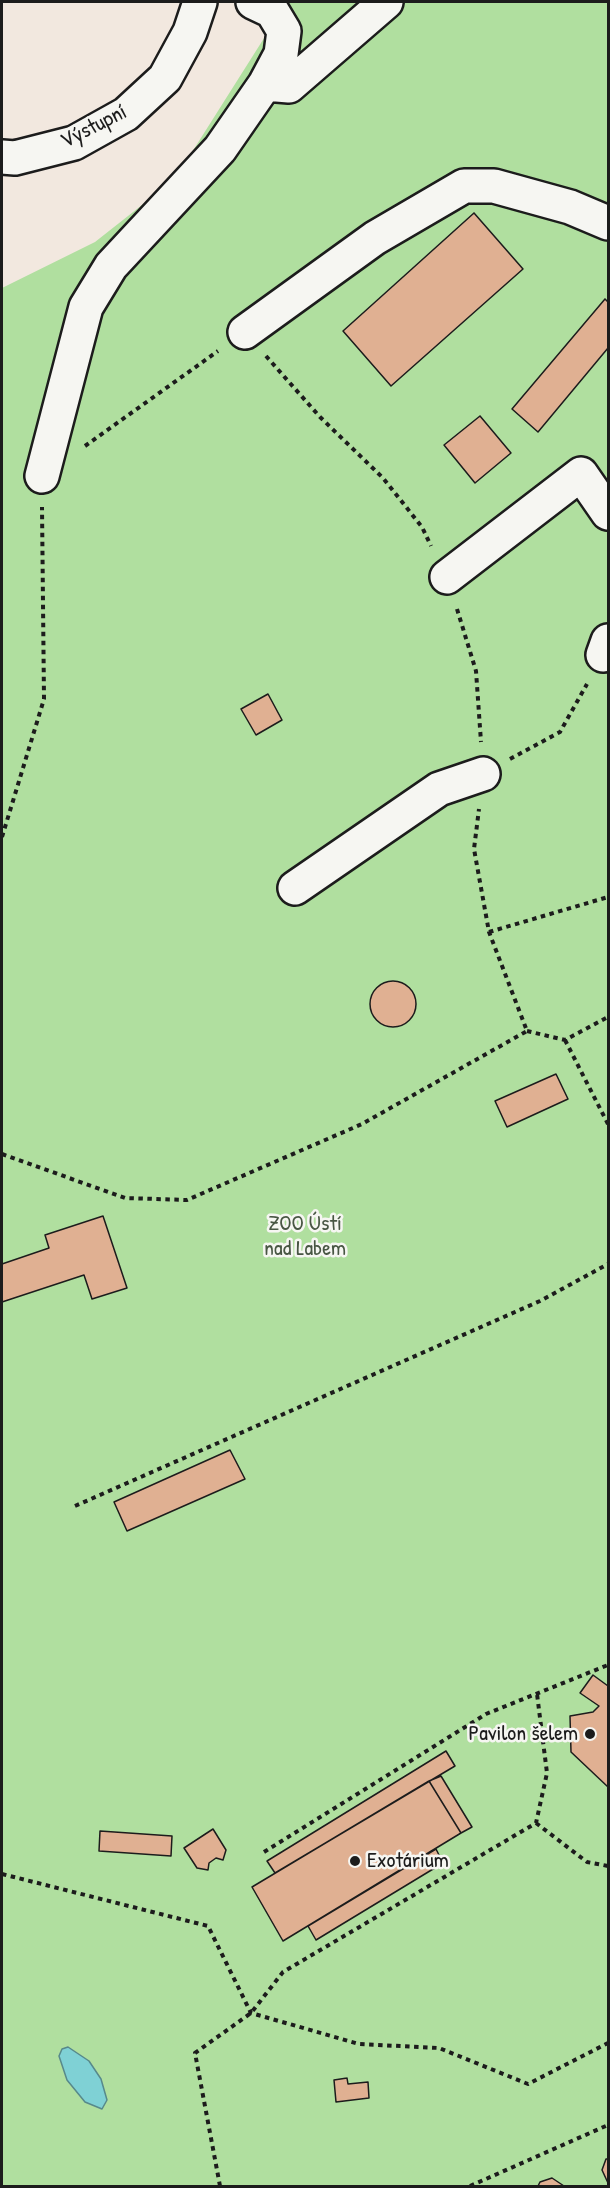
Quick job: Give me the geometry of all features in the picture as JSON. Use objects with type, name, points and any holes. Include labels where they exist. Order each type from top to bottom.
[{"type":"street","name":"Výstupní","points":[[2,157],[15,158],[74,142],[126,114],[165,78],[190,32],[200,2]]},
{"type":"street","points":[[42,476],[86,307],[111,266],[220,149],[265,84],[281,54],[284,31],[272,11],[253,2]]},
{"type":"street","points":[[265,84],[290,86],[386,2]]},
{"type":"street","points":[[245,332],[375,238],[464,186],[494,186],[570,207],[609,223]]},
{"type":"street","points":[[447,577],[581,474],[609,513]]},
{"type":"street","points":[[295,888],[439,789],[483,774]]},
{"type":"path","points":[[2,837],[44,699],[42,476],[245,332]]},
{"type":"path","points":[[483,774],[560,732],[607,649]]},
{"type":"path","points":[[489,932],[609,897]]},
{"type":"path","points":[[527,1031],[565,1040],[609,1017]]},
{"type":"path","points":[[565,1040],[609,1124]]},
{"type":"path","points":[[75,1506],[540,1301],[609,1264]]},
{"type":"path","points":[[264,1852],[486,1714],[609,1665]]},
{"type":"path","points":[[220,2187],[195,2052],[252,2013],[283,1972],[536,1823],[547,1773],[537,1694]]},
{"type":"path","points":[[536,1823],[587,1862],[609,1866]]},
{"type":"path","points":[[2,1874],[208,1926],[252,2013],[358,2044],[439,2048],[528,2084],[609,2043]]},
{"type":"path","points":[[470,2187],[609,2125]]},
{"type":"green space","name":"ZOO Ústí nad Labem","points":[[276,2],[608,2],[608,2186],[2,2186],[2,288],[95,242],[175,179],[266,35]]},
{"type":"water","points":[[68,2047],[89,2061],[101,2079],[107,2100],[102,2109],[85,2102],[67,2080],[59,2056],[62,2049]]},
{"type":"building","points":[[474,213],[523,269],[391,386],[343,331]]},
{"type":"building","points":[[605,299],[608,302],[608,348],[538,432],[512,409]]},
{"type":"building","points":[[480,416],[511,453],[475,483],[444,445]]},
{"type":"building","points":[[268,694],[282,720],[256,735],[241,709]]},
{"type":"building","points":[[393,981],[402,982],[409,988],[415,995],[415,1013],[409,1020],[402,1026],[393,1027],[384,1026],[377,1020],[371,1013],[370,1004],[371,995],[377,988],[384,982]]},
{"type":"building","points":[[556,1074],[568,1099],[507,1127],[495,1101]]},
{"type":"building","points":[[103,1216],[127,1288],[92,1299],[84,1275],[2,1302],[2,1264],[49,1248],[45,1235]]},
{"type":"building","points":[[230,1450],[245,1479],[127,1531],[114,1502]]},
{"type":"building","name":"Pavilon šelem","points":[[593,1675],[608,1686],[608,1787],[571,1752],[570,1716],[593,1712],[599,1706],[580,1693]]},
{"type":"building","points":[[446,1751],[455,1766],[275,1873],[267,1861]]},
{"type":"building","points":[[441,1776],[472,1827],[461,1833],[429,1781]]},
{"type":"building","name":"Exotárium","points":[[429,1781],[461,1833],[283,1941],[252,1887]]},
{"type":"building","points":[[213,1829],[226,1850],[223,1860],[216,1858],[209,1863],[208,1870],[197,1868],[184,1848]]},
{"type":"building","points":[[100,1831],[172,1836],[171,1856],[99,1851]]},
{"type":"building","points":[[436,1849],[443,1863],[316,1940],[308,1926]]},
{"type":"building","points":[[347,2078],[348,2084],[368,2082],[369,2098],[336,2102],[334,2080]]},
{"type":"building","points":[[608,2159],[608,2183],[602,2170]]},
{"type":"building","points":[[552,2178],[564,2186],[538,2186],[540,2182]]},
{"type":"place","name":"Pavilon šelem","points":[[590,1734]]},
{"type":"place","name":"Exotárium","points":[[355,1861]]}]
